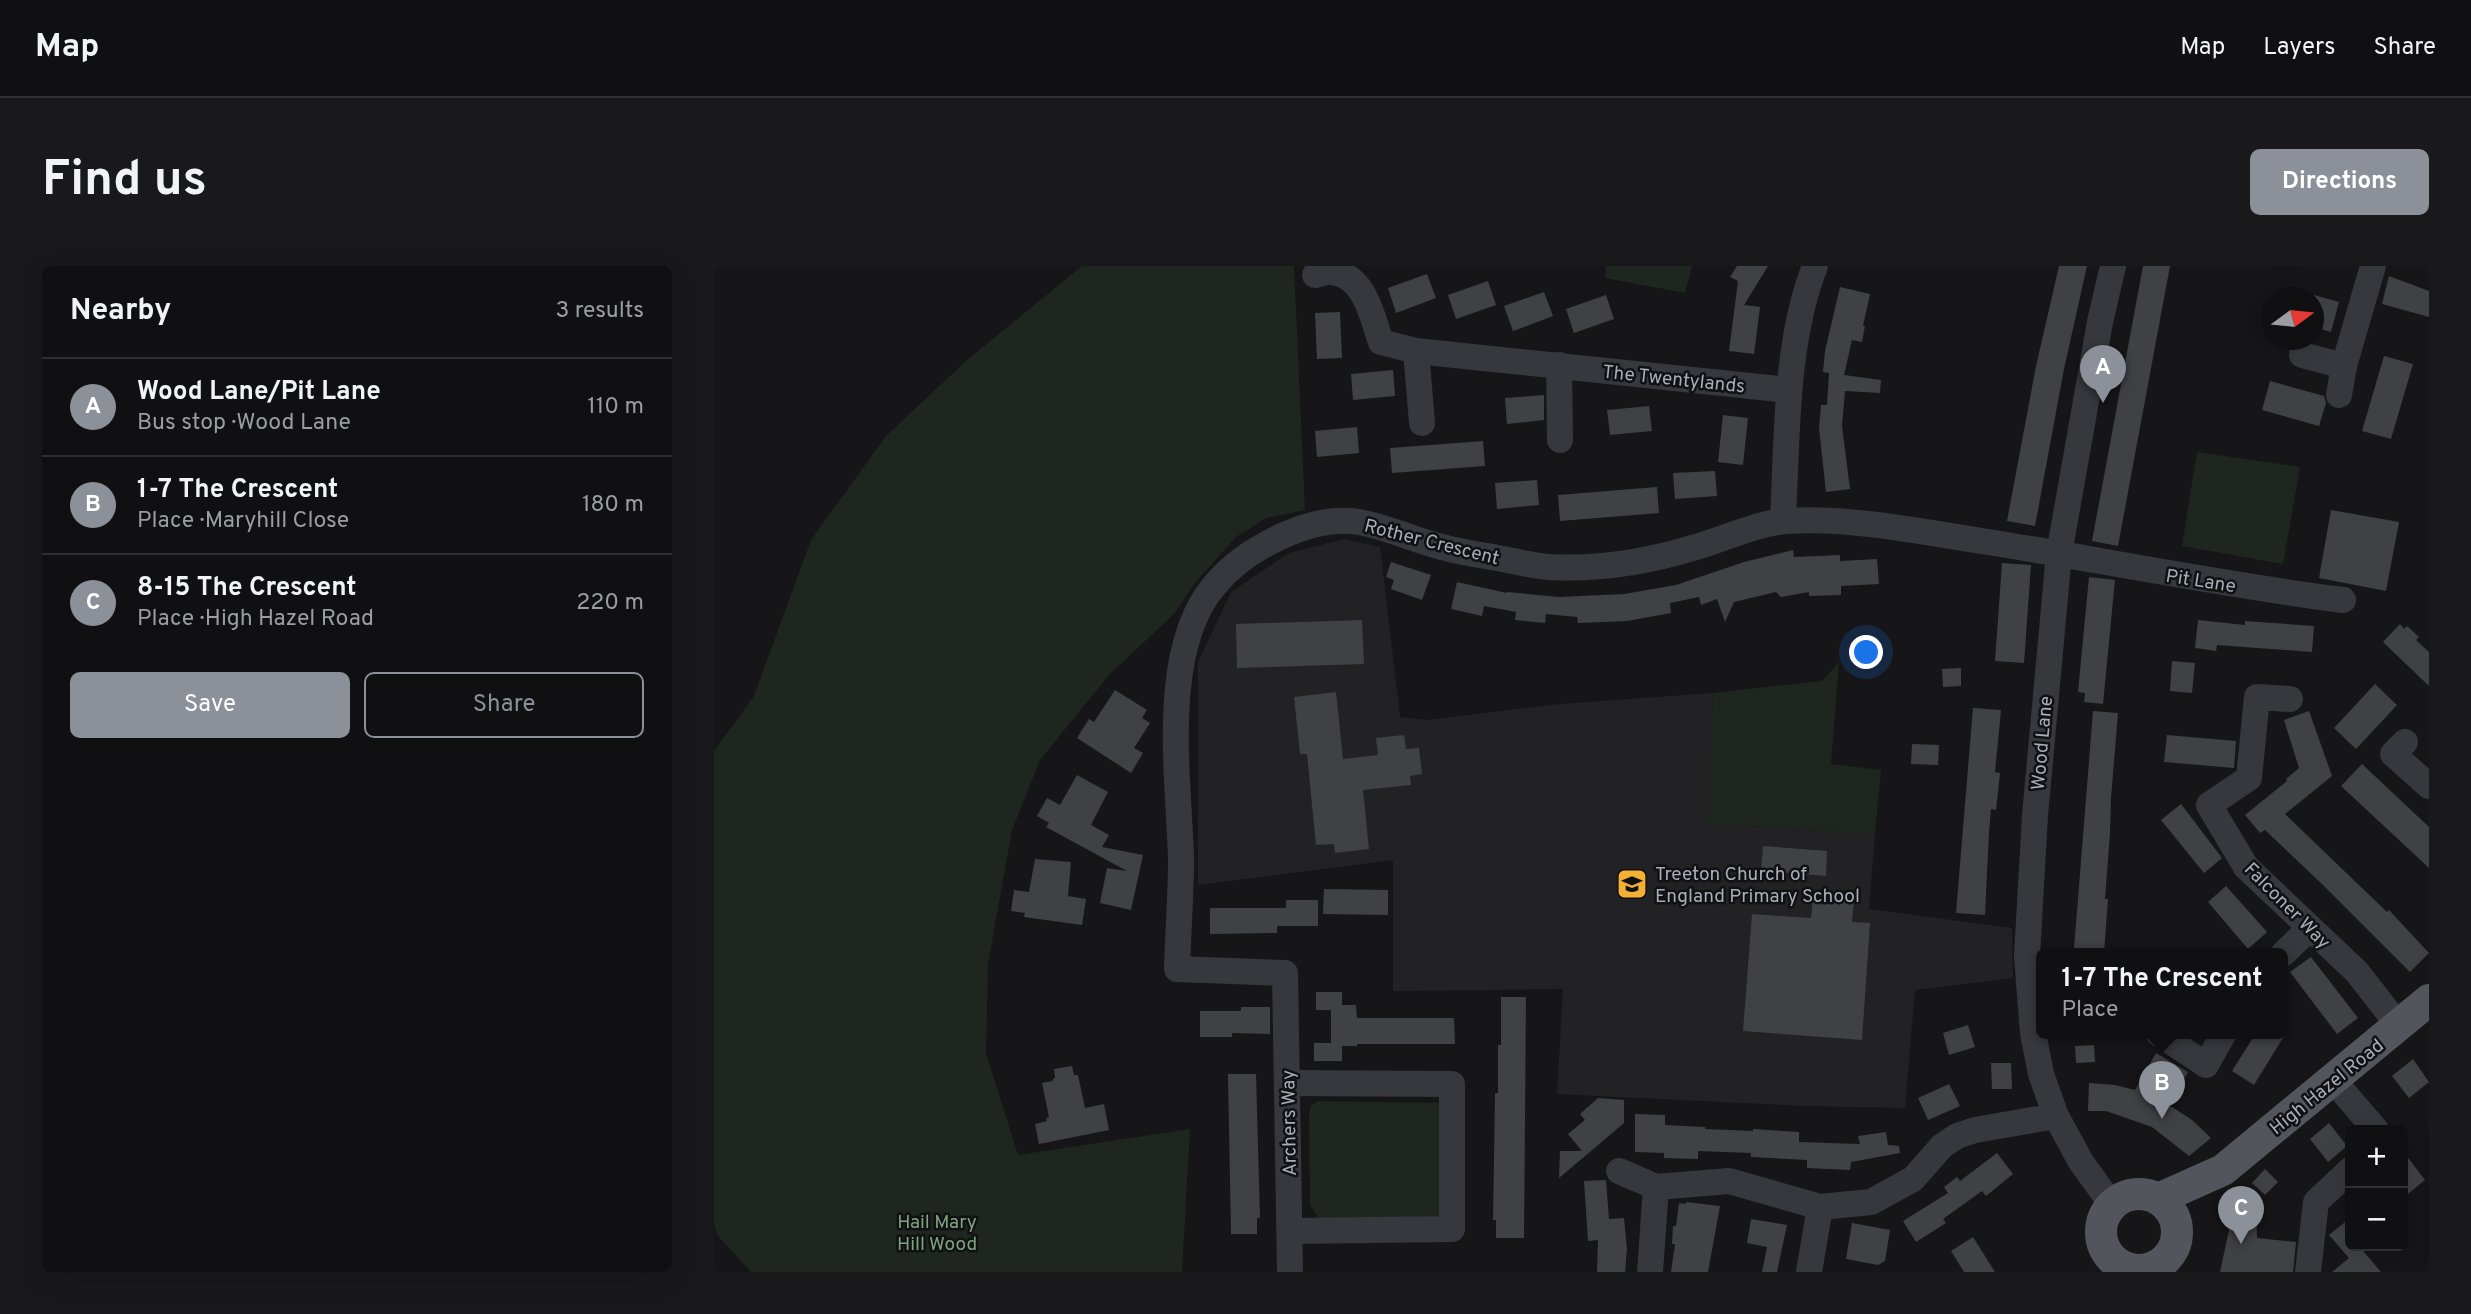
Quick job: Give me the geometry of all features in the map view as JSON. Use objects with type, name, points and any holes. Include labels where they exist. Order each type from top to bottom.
[{"type":"main road","name":"High Hazel Road","points":[[2158,1199],[2223,1170],[2429,1000]]},
{"type":"main road","name":"High Hazel Road","points":[[2177,1237],[2223,1170]]},
{"type":"main road","points":[[2147,1194],[2167,1206],[2177,1226],[2177,1237],[2173,1250],[2165,1260],[2140,1271],[2116,1262],[2103,1262],[2101,1228],[2104,1215],[2112,1205],[2122,1197],[2147,1194]]},
{"type":"street","points":[[1783,521],[1790,390],[1800,321],[1815,266]]},
{"type":"street","name":"Wood Lane","points":[[2112,1205],[2081,1162],[2056,1116],[2041,1073],[2027,956],[2035,815],[2059,554],[2100,322],[2113,266]]},
{"type":"street","points":[[2339,395],[2344,366],[2373,266]]},
{"type":"street","name":"The Twentylands","points":[[1315,275],[1332,272],[1353,280],[1363,294],[1381,342],[1416,351],[1790,390]]},
{"type":"street","points":[[1416,351],[1422,423]]},
{"type":"street","points":[[2302,355],[2344,366]]},
{"type":"street","points":[[1559,365],[1560,440]]},
{"type":"street","name":"Rother Crescent","points":[[1285,973],[1177,969],[1181,865],[1177,713],[1180,668],[1186,637],[1194,615],[1213,587],[1230,569],[1255,551],[1291,533],[1329,521],[1359,522],[1443,548],[1546,567],[1579,567],[1658,557],[1783,521],[1862,523],[2059,554]]},
{"type":"street","name":"Pit Lane","points":[[2059,554],[2155,572],[2343,600]]},
{"type":"street","name":"Falconer Way","points":[[2290,699],[2257,697],[2249,778],[2209,805],[2246,867],[2357,972],[2399,1026]]},
{"type":"street","points":[[2406,742],[2393,754],[2429,786]]},
{"type":"street","points":[[2288,949],[2310,928]]},
{"type":"street","name":"Archers Way","points":[[1285,973],[1290,1272]]},
{"type":"street","points":[[2167,1039],[2206,1065],[2221,1039]]},
{"type":"street","points":[[2333,1080],[2372,1125]]},
{"type":"street","points":[[1287,1083],[1452,1084],[1452,1228],[1290,1231]]},
{"type":"street","points":[[1619,1171],[1657,1187],[1729,1181],[1820,1208],[1871,1202],[1913,1179],[1942,1146],[1957,1136],[1975,1130],[2056,1116]]},
{"type":"street","points":[[2308,1272],[2316,1202],[2345,1175]]},
{"type":"street","points":[[1650,1272],[1657,1187]]},
{"type":"street","points":[[1809,1272],[1820,1208]]},
{"type":"shaded area","name":"Treeton Church of England Primary School","points":[[1345,539],[1380,547],[1400,717],[1427,720],[1560,704],[1713,693],[1709,824],[1875,834],[1869,909],[2012,928],[2013,978],[1915,990],[1905,1108],[1557,1094],[1563,989],[1393,991],[1393,860],[1198,885],[1198,662],[1231,592],[1289,553]]},
{"type":"green space","name":"Hail Mary Hill Wood","points":[[1082,266],[1294,266],[1305,510],[1266,518],[1236,537],[1195,583],[1175,613],[1109,675],[1040,760],[1012,830],[988,964],[986,1053],[1018,1155],[1190,1129],[1182,1272],[751,1272],[717,1235],[714,1224],[714,751],[754,696],[811,540],[886,436],[966,361]]},
{"type":"green space","points":[[1606,266],[1692,266],[1685,293],[1605,278]]},
{"type":"green space","points":[[2197,452],[2300,467],[2283,564],[2182,546]]},
{"type":"green space","points":[[1839,662],[1831,764],[1881,770],[1875,834],[1708,824],[1713,693],[1822,681]]},
{"type":"green space","points":[[1317,1101],[1439,1103],[1442,1107],[1443,1212],[1439,1216],[1325,1220],[1318,1217],[1310,1205],[1309,1113],[1311,1106]]},
{"type":"building","points":[[1737,266],[1768,266],[1744,305],[1760,307],[1754,354],[1729,351],[1738,281],[1730,277]]},
{"type":"building","points":[[2059,266],[2087,266],[2064,369],[2035,526],[2007,521],[2036,366]]},
{"type":"building","points":[[2143,266],[2170,266],[2118,546],[2092,541]]},
{"type":"building","points":[[1427,274],[1436,298],[1396,313],[1388,288]]},
{"type":"building","points":[[2389,276],[2429,291],[2429,317],[2382,304]]},
{"type":"building","points":[[1488,281],[1496,305],[1456,319],[1448,295]]},
{"type":"building","points":[[1840,287],[1870,294],[1862,342],[1852,340],[1844,375],[1881,380],[1880,393],[1845,391],[1842,426],[1850,489],[1826,492],[1819,428],[1821,405],[1827,405],[1829,373],[1823,372],[1825,351]]},
{"type":"building","points":[[1544,292],[1553,316],[1513,331],[1504,306]]},
{"type":"building","points":[[1606,295],[1614,319],[1574,333],[1566,309]]},
{"type":"building","points":[[2324,298],[2339,302],[2331,332],[2324,330]]},
{"type":"building","points":[[1340,312],[1342,358],[1317,359],[1315,313]]},
{"type":"building","points":[[2384,356],[2413,364],[2391,439],[2362,431]]},
{"type":"building","points":[[1393,370],[1395,396],[1353,400],[1351,374]]},
{"type":"building","points":[[2270,381],[2324,396],[2326,403],[2319,426],[2262,410]]},
{"type":"building","points":[[1544,395],[1544,420],[1507,424],[1505,398]]},
{"type":"building","points":[[1649,406],[1652,431],[1610,435],[1607,410]]},
{"type":"building","points":[[1723,415],[1748,418],[1743,465],[1718,462]]},
{"type":"building","points":[[1357,427],[1359,453],[1317,457],[1315,431]]},
{"type":"building","points":[[1483,441],[1485,466],[1392,473],[1390,448]]},
{"type":"building","points":[[1715,471],[1717,496],[1675,499],[1673,473]]},
{"type":"building","points":[[1537,480],[1539,505],[1497,509],[1495,483]]},
{"type":"building","points":[[1657,487],[1659,513],[1560,521],[1558,495]]},
{"type":"building","points":[[2331,510],[2399,522],[2386,591],[2319,578]]},
{"type":"building","points":[[1793,550],[1794,557],[1840,555],[1840,561],[1877,559],[1879,584],[1841,586],[1841,595],[1809,596],[1809,592],[1781,597],[1776,592],[1734,602],[1725,622],[1717,599],[1701,605],[1699,597],[1670,603],[1671,613],[1627,621],[1578,623],[1577,617],[1546,614],[1545,623],[1515,620],[1516,612],[1484,606],[1482,616],[1451,609],[1457,582],[1507,593],[1559,597],[1624,594],[1676,585],[1744,562]]},
{"type":"building","points":[[1391,562],[1431,575],[1422,600],[1391,589],[1394,580],[1386,577]]},
{"type":"building","points":[[2002,563],[2031,565],[2024,663],[1995,661]]},
{"type":"building","points":[[2089,577],[2115,580],[2103,704],[2084,702],[2085,693],[2078,692]]},
{"type":"building","points":[[1362,620],[1364,664],[1237,668],[1236,624]]},
{"type":"building","points":[[2198,620],[2245,625],[2245,621],[2314,626],[2312,652],[2217,645],[2216,651],[2195,648]]},
{"type":"building","points":[[2400,624],[2404,629],[2407,626],[2419,637],[2416,640],[2429,652],[2429,686],[2383,642]]},
{"type":"building","points":[[2172,661],[2195,663],[2192,693],[2170,691]]},
{"type":"building","points":[[1961,668],[1961,686],[1943,687],[1942,669]]},
{"type":"building","points":[[2375,684],[2397,705],[2356,749],[2334,728]]},
{"type":"building","points":[[1115,690],[1147,710],[1142,718],[1150,723],[1134,748],[1143,753],[1131,773],[1077,738],[1089,719],[1094,722]]},
{"type":"building","points":[[1336,692],[1343,759],[1378,755],[1376,738],[1404,735],[1406,749],[1419,748],[1422,774],[1410,776],[1411,785],[1363,790],[1369,849],[1335,853],[1334,844],[1316,845],[1307,754],[1300,754],[1294,697]]},
{"type":"building","points":[[1973,708],[2001,710],[1995,772],[2000,773],[1996,810],[1991,809],[1985,915],[1956,913]]},
{"type":"building","points":[[2093,711],[2118,713],[2105,899],[2108,899],[2104,948],[2074,948]]},
{"type":"building","points":[[2309,711],[2332,776],[2285,814],[2387,912],[2389,910],[2429,953],[2410,972],[2323,885],[2265,830],[2260,833],[2245,815],[2299,768],[2284,720]]},
{"type":"building","points":[[2167,735],[2236,741],[2234,768],[2164,762]]},
{"type":"building","points":[[1912,744],[1939,745],[1938,765],[1911,764]]},
{"type":"building","points":[[2362,764],[2429,827],[2429,868],[2341,786]]},
{"type":"building","points":[[1077,775],[1108,792],[1091,825],[1109,835],[1102,847],[1143,855],[1131,910],[1100,903],[1107,868],[1127,871],[1046,827],[1049,823],[1037,816],[1047,798],[1060,805]]},
{"type":"building","points":[[2181,804],[2222,858],[2204,873],[2161,820]]},
{"type":"building","points":[[1763,846],[1827,851],[1826,876],[1761,871]]},
{"type":"building","points":[[1035,859],[1071,862],[1068,896],[1086,899],[1082,925],[1024,917],[1025,913],[1011,911],[1014,890],[1029,892]]},
{"type":"building","points":[[2226,886],[2267,932],[2247,948],[2208,902]]},
{"type":"building","points":[[1324,889],[1388,890],[1388,915],[1323,914]]},
{"type":"building","points":[[1813,897],[1854,900],[1852,922],[1870,923],[1862,1040],[1743,1031],[1752,914],[1811,918]]},
{"type":"building","points":[[1286,900],[1318,900],[1318,926],[1277,926],[1277,933],[1210,934],[1210,908],[1286,908]]},
{"type":"building","points":[[2311,957],[2358,1018],[2337,1034],[2290,972]]},
{"type":"building","points":[[1316,992],[1342,992],[1342,1005],[1356,1005],[1357,1018],[1454,1018],[1455,1044],[1357,1044],[1342,1046],[1342,1061],[1314,1061],[1314,1043],[1331,1043],[1331,1010],[1316,1010]]},
{"type":"building","points":[[1501,997],[1526,997],[1524,1238],[1496,1238],[1496,1220],[1493,1220],[1495,1093],[1498,1093],[1498,1045],[1501,1045]]},
{"type":"building","points":[[1241,1007],[1270,1007],[1270,1034],[1232,1033],[1232,1037],[1200,1037],[1200,1011],[1241,1011]]},
{"type":"building","points":[[1968,1025],[1975,1047],[1949,1055],[1943,1033]]},
{"type":"building","points":[[2252,1039],[2282,1039],[2254,1085],[2232,1071]]},
{"type":"building","points":[[2094,1045],[2095,1062],[2076,1063],[2075,1046]]},
{"type":"building","points":[[2156,1053],[2188,1072],[2169,1105],[2192,1120],[2211,1138],[2189,1156],[2152,1127],[2106,1111],[2088,1111],[2089,1083],[2135,1090]]},
{"type":"building","points":[[2413,1059],[2429,1082],[2409,1098],[2392,1076]]},
{"type":"building","points":[[1991,1063],[2011,1063],[2012,1089],[1992,1089]]},
{"type":"building","points":[[1072,1066],[1074,1075],[1078,1075],[1085,1108],[1104,1104],[1109,1130],[1039,1144],[1035,1124],[1047,1121],[1046,1118],[1049,1117],[1042,1083],[1053,1081],[1054,1069]]},
{"type":"building","points":[[1228,1074],[1256,1074],[1260,1218],[1257,1218],[1257,1234],[1231,1234]]},
{"type":"building","points":[[1949,1084],[1960,1106],[1928,1120],[1918,1098]]},
{"type":"building","points":[[1598,1098],[1624,1100],[1624,1123],[1559,1178],[1560,1151],[1582,1151],[1568,1134],[1585,1120],[1580,1114]]},
{"type":"building","points":[[1635,1114],[1665,1115],[1665,1125],[1799,1132],[1799,1142],[1860,1144],[1858,1136],[1886,1132],[1888,1145],[1899,1146],[1900,1153],[1851,1162],[1850,1170],[1807,1168],[1807,1160],[1751,1157],[1751,1153],[1698,1151],[1698,1159],[1664,1158],[1664,1153],[1635,1152]]},
{"type":"building","points":[[2329,1123],[2345,1143],[2345,1148],[2328,1162],[2310,1139]]},
{"type":"building","points":[[1997,1153],[2013,1174],[1986,1196],[1982,1191],[1943,1219],[1946,1223],[1916,1242],[1903,1221],[1948,1193],[1944,1187],[1957,1177],[1960,1181]]},
{"type":"building","points":[[2408,1158],[2425,1180],[2408,1194]]},
{"type":"building","points":[[2265,1169],[2278,1182],[2265,1195],[2252,1183]]},
{"type":"building","points":[[1606,1180],[1609,1219],[1624,1218],[1627,1249],[1625,1272],[1597,1272],[1598,1240],[1588,1241],[1584,1181]]},
{"type":"building","points":[[1679,1203],[1720,1206],[1708,1272],[1671,1272],[1675,1244],[1672,1244],[1673,1226],[1676,1226]]},
{"type":"building","points":[[2256,1210],[2257,1238],[2296,1242],[2293,1272],[2220,1272],[2229,1230],[2228,1212]]},
{"type":"building","points":[[1751,1219],[1787,1225],[1777,1272],[1762,1272],[1767,1247],[1747,1243]]},
{"type":"building","points":[[2345,1222],[2345,1251],[2363,1251],[2381,1272],[2332,1272],[2349,1258],[2329,1235]]},
{"type":"building","points":[[1852,1223],[1890,1230],[1885,1261],[1878,1265],[1846,1259]]},
{"type":"building","points":[[1973,1237],[1995,1272],[1964,1272],[1951,1251]]},
{"type":"place","name":"Wood Lane/Pit Lane","points":[[2103,403]]},
{"type":"place","name":"Treeton Church of England Primary School","points":[[1632,884]]},
{"type":"place","name":"1-7 The Crescent","points":[[2162,1119]]},
{"type":"place","name":"8-15 The Crescent","points":[[2241,1244]]}]
